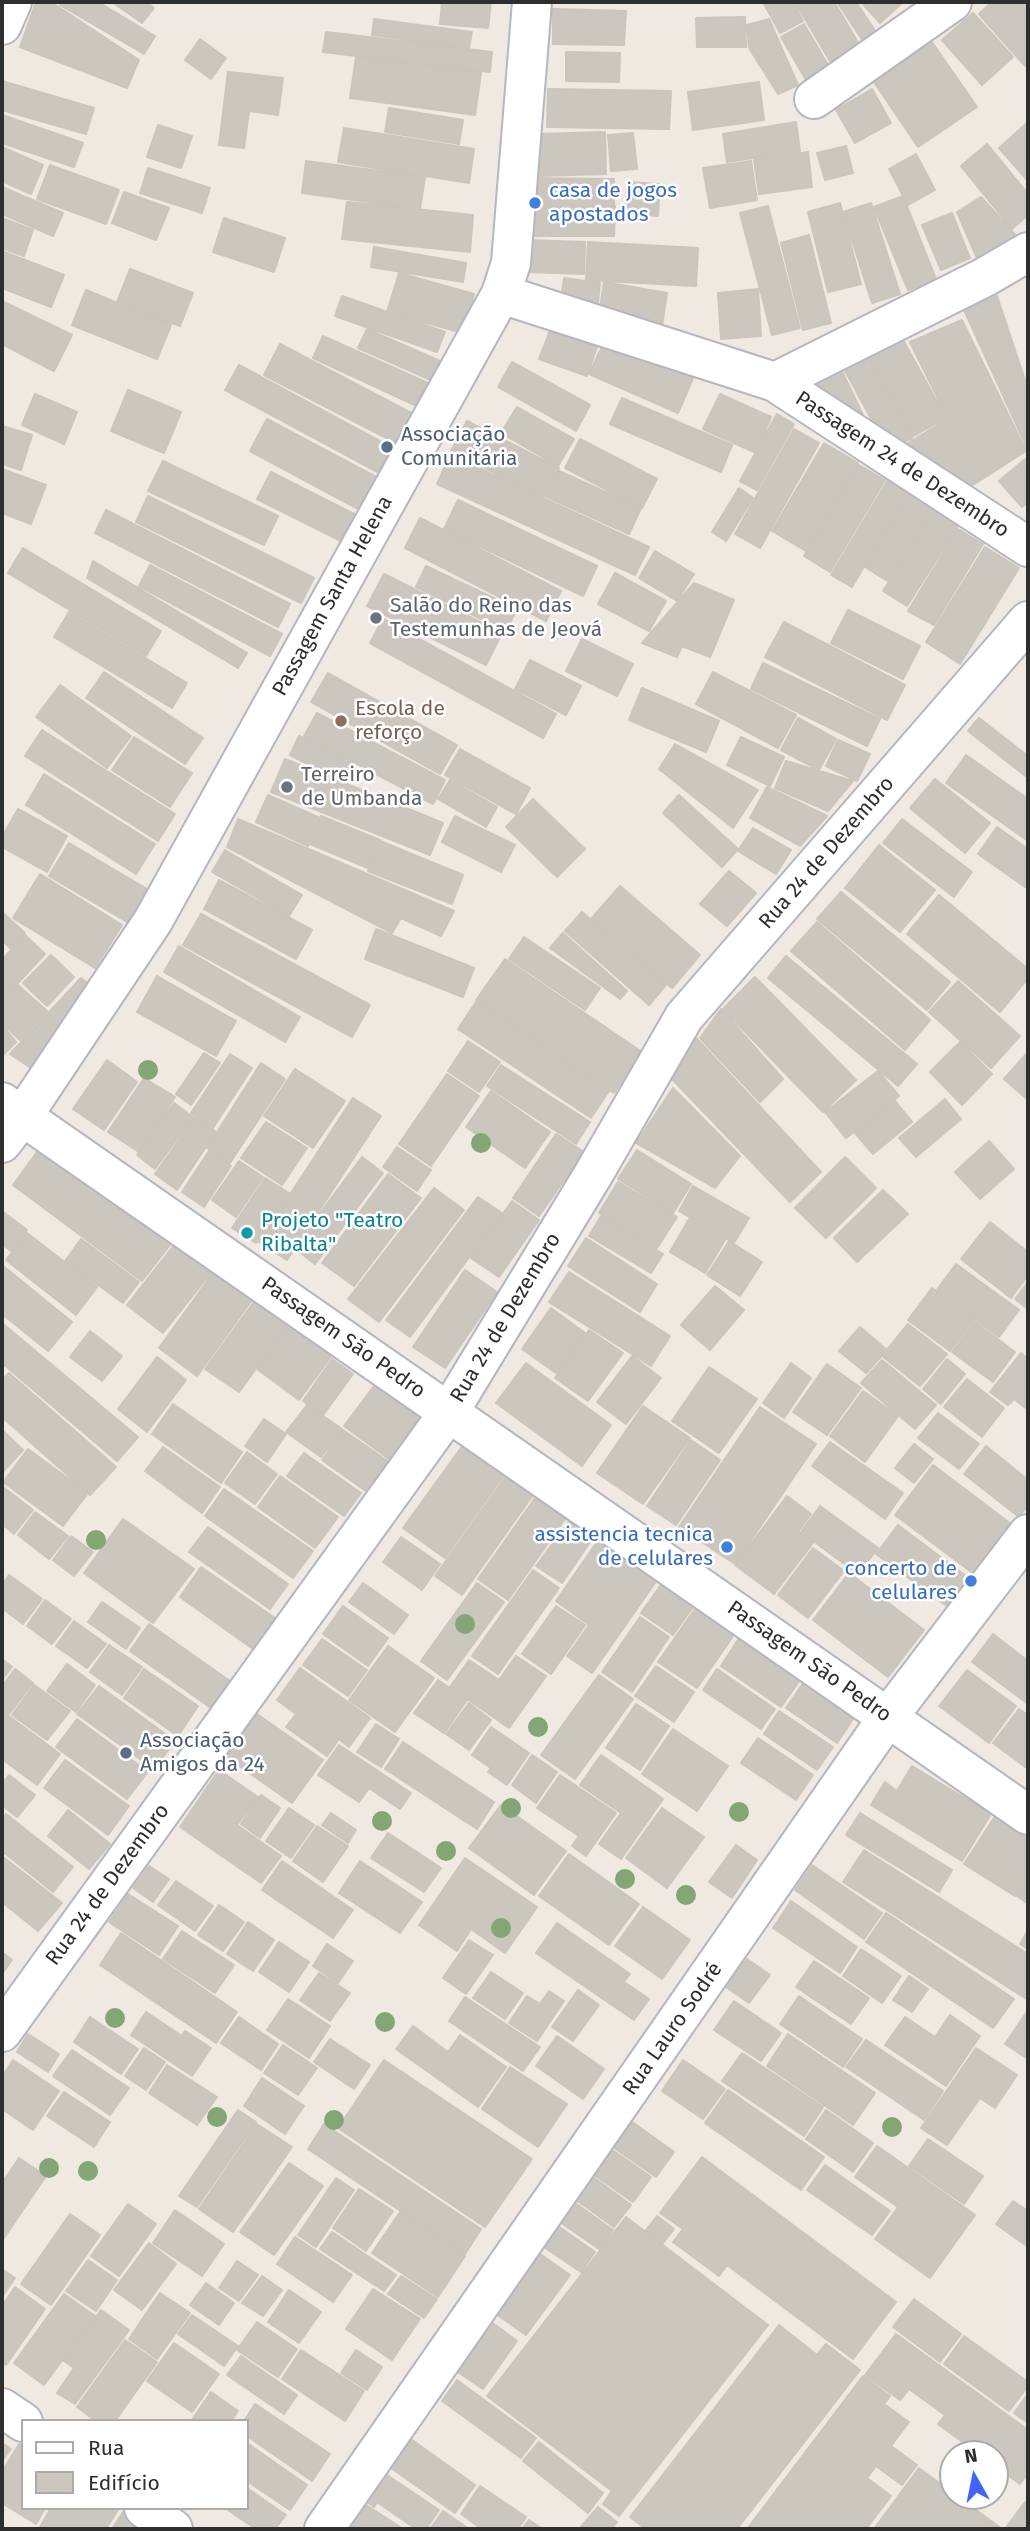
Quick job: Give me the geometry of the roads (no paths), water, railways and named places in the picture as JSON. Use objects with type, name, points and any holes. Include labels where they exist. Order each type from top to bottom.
[{"type":"street","points":[[2,26],[12,2]]},
{"type":"street","name":"Passagem Santa Helena","points":[[8,1121],[153,921],[501,293],[511,263],[532,2]]},
{"type":"street","points":[[814,99],[953,2]]},
{"type":"street","name":"Passagem 24 de Dezembro","points":[[775,382],[973,283],[1028,252]]},
{"type":"street","name":"Passagem 24 de Dezembro","points":[[501,293],[775,382],[1028,547]]},
{"type":"street","name":"Rua 24 de Dezembro","points":[[2,2032],[449,1412],[593,1175],[684,1017],[1028,621]]},
{"type":"street","name":"Passagem São Pedro","points":[[8,1121],[449,1412],[1028,1815]]},
{"type":"street","name":"Rua Lauro Sodré","points":[[324,2529],[888,1717],[1028,1534]]},
{"type":"street","points":[[2,2407],[21,2421]]},
{"type":"street","points":[[147,2510],[173,2529]]},
{"type":"place","name":"casa de jogos apostados","points":[[535,203]]},
{"type":"place","name":"Associação Comunitária","points":[[387,447]]},
{"type":"place","name":"Salão do Reino das Testemunhas de Jeová","points":[[376,618]]},
{"type":"place","name":"Escola de reforço","points":[[341,721]]},
{"type":"place","name":"Terreiro de Umbanda","points":[[287,787]]},
{"type":"place","name":"Projeto \"Teatro Ribalta\"","points":[[247,1233]]},
{"type":"place","name":"assistencia tecnica de celulares","points":[[727,1547]]},
{"type":"place","name":"concerto de celulares","points":[[971,1581]]},
{"type":"place","name":"Associação Amigos da 24","points":[[126,1753]]}]
